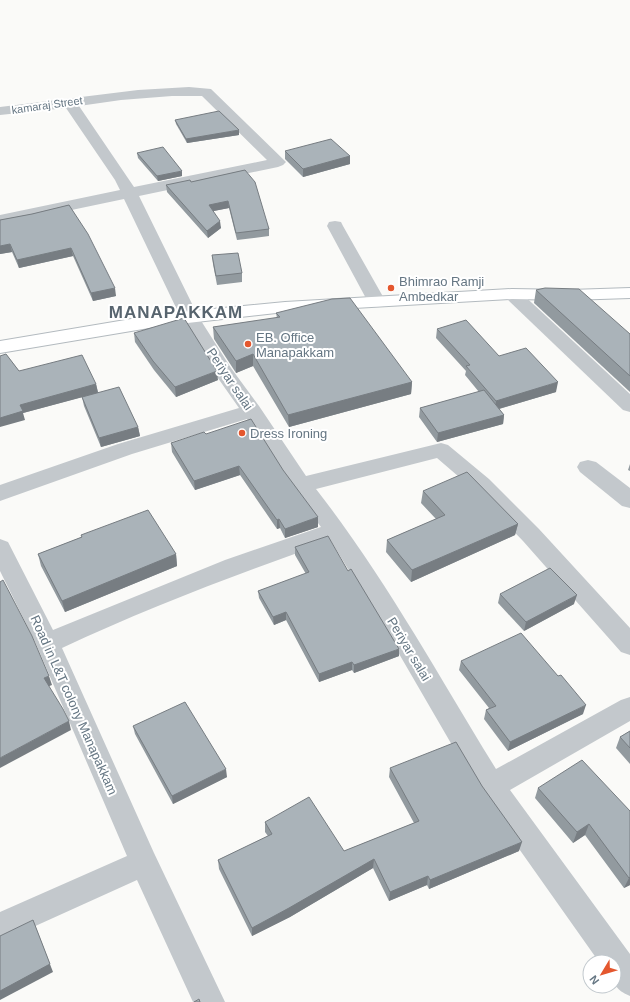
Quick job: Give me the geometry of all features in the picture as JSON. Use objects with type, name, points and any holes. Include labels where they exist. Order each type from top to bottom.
[{"type":"main road","points":[[0,347],[190,316],[285,307],[512,294],[630,293]]},
{"type":"street","name":"kamaraj Street","points":[[0,111],[70,103],[94,98],[181,91],[206,92],[278,162],[130,194]]},
{"type":"street","name":"Periyar salai","points":[[70,103],[123,180],[190,316],[223,371],[252,411],[301,485],[336,531],[400,633],[490,786],[630,980]]},
{"type":"street","points":[[0,220],[130,194]]},
{"type":"street","points":[[335,226],[377,302]]},
{"type":"street","points":[[512,294],[630,405]]},
{"type":"street","points":[[581,294],[597,309]]},
{"type":"street","points":[[0,493],[125,449],[252,411]]},
{"type":"street","points":[[301,485],[441,450],[481,484],[531,535],[630,645]]},
{"type":"street","points":[[588,467],[630,500]]},
{"type":"street","points":[[48,644],[82,628],[233,566],[336,531]]},
{"type":"street","name":"Road in L&T colony Manapakkam","points":[[0,548],[48,644],[144,863],[209,1002]]},
{"type":"street","points":[[490,786],[630,708]]},
{"type":"street","points":[[0,927],[144,863]]},
{"type":"building","points":[[219,111],[239,130],[186,139],[175,120]]},
{"type":"building","points":[[331,139],[350,156],[303,169],[285,151]]},
{"type":"building","points":[[163,147],[182,171],[157,176],[137,153]]},
{"type":"building","points":[[245,170],[255,182],[269,229],[236,233],[228,201],[209,205],[220,221],[207,231],[166,185],[190,180],[191,182]]},
{"type":"building","points":[[69,205],[88,234],[115,288],[91,293],[71,248],[17,260],[10,244],[0,246],[0,220]]},
{"type":"building","points":[[238,253],[242,273],[216,276],[212,255]]},
{"type":"building","points":[[545,288],[579,289],[630,334],[630,376],[536,290]]},
{"type":"building","points":[[350,298],[412,382],[288,415],[253,354],[236,361],[213,327],[280,317],[276,313],[332,299]]},
{"type":"building","points":[[184,318],[217,371],[175,387],[153,361],[134,333]]},
{"type":"building","points":[[466,320],[499,356],[526,348],[558,382],[496,401],[466,366],[470,365],[437,329]]},
{"type":"building","points":[[6,354],[19,371],[82,355],[96,384],[20,405],[23,411],[0,418],[0,356]]},
{"type":"building","points":[[119,387],[138,427],[99,438],[82,397]]},
{"type":"building","points":[[484,390],[504,415],[438,433],[420,408]]},
{"type":"building","points":[[251,419],[283,470],[318,517],[285,529],[239,466],[194,481],[171,443],[204,432],[206,434]]},
{"type":"building","points":[[467,472],[518,524],[412,570],[387,540],[445,515],[423,491]]},
{"type":"building","points":[[148,510],[176,554],[62,601],[38,554],[82,537],[81,535]]},
{"type":"building","points":[[328,536],[348,571],[351,569],[399,649],[354,665],[352,662],[319,674],[286,612],[273,617],[258,591],[309,572],[295,547]]},
{"type":"building","points":[[550,568],[577,595],[526,622],[500,594]]},
{"type":"building","points":[[3,580],[32,636],[49,676],[44,678],[69,721],[0,758],[0,582]]},
{"type":"building","points":[[521,633],[558,676],[561,675],[586,705],[510,742],[486,710],[496,706],[461,661]]},
{"type":"building","points":[[185,702],[226,769],[172,796],[133,726]]},
{"type":"building","points":[[630,731],[630,748],[620,737]]},
{"type":"building","points":[[456,742],[482,786],[522,842],[430,880],[428,876],[390,892],[374,859],[252,928],[218,860],[272,834],[265,822],[309,797],[344,851],[419,821],[390,768]]},
{"type":"building","points":[[582,760],[630,811],[629,878],[589,824],[577,832],[538,788]]},
{"type":"building","points":[[33,920],[50,964],[0,991],[0,936]]},
{"type":"place","name":"Bhimrao Ramji Ambedkar","points":[[391,288]]},
{"type":"place","name":"EB. Office Manapakkam","points":[[248,344]]},
{"type":"place","name":"Dress Ironing","points":[[242,433]]},
{"type":"district","name":"MANAPAKKAM","points":[[176,312]]}]
